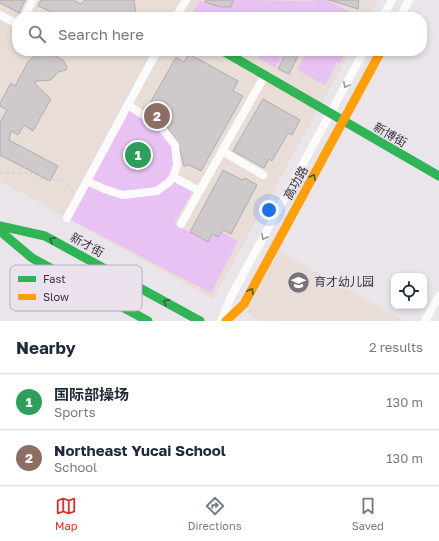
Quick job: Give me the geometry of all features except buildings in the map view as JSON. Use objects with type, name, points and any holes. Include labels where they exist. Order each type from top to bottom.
[{"type":"street","points":[[27,12],[33,0]]},
{"type":"street","points":[[179,12],[186,0]]},
{"type":"street","points":[[386,12],[392,0]]},
{"type":"street","points":[[403,12],[409,0]]},
{"type":"street","points":[[0,15],[12,21]]},
{"type":"street","points":[[67,218],[154,56]]},
{"type":"street","name":"新博街","points":[[231,56],[343,122],[439,176]]},
{"type":"street","name":"高功路","points":[[221,321],[232,295],[361,56]]},
{"type":"street","name":"高功路","points":[[226,321],[244,304],[379,56]]},
{"type":"street","points":[[181,224],[265,76]]},
{"type":"street","points":[[87,181],[104,190],[123,195],[157,191],[173,177],[177,165],[174,145],[161,127],[128,105]]},
{"type":"street","points":[[222,151],[263,175]]},
{"type":"street","points":[[173,177],[200,191]]},
{"type":"street","name":"新才街","points":[[0,226],[45,236],[98,265]]},
{"type":"street","points":[[0,231],[32,258],[45,265]]},
{"type":"street","name":"新才街","points":[[142,289],[200,321]]},
{"type":"street","points":[[425,321],[439,296]]},
{"type":"street","points":[[130,311],[148,321]]},
{"type":"path","points":[[0,173],[32,173],[43,180],[50,182],[55,178],[66,183],[71,191],[80,194]]},
{"type":"shaded area","points":[[0,0],[379,0],[373,12],[12,12],[12,56],[348,56],[213,299],[0,181]]},
{"type":"shaded area","points":[[233,0],[314,1],[309,12],[193,12],[199,1],[231,7]]},
{"type":"shaded area","points":[[315,0],[327,0],[350,12],[309,12]]},
{"type":"shaded area","points":[[259,56],[283,56],[275,68],[258,58]]},
{"type":"shaded area","points":[[304,56],[343,56],[339,64],[337,62],[325,85],[297,70]]},
{"type":"shaded area","points":[[128,105],[161,127],[175,145],[173,177],[194,188],[174,224],[208,242],[212,234],[218,237],[221,232],[238,241],[211,293],[67,218]]},
{"type":"shaded area","name":"育才幼儿园","points":[[279,251],[405,321],[262,321],[246,312]]},
{"type":"traffic: fast","points":[[232,56],[439,176]]},
{"type":"traffic: fast","points":[[0,226],[45,236],[98,265]]},
{"type":"traffic: fast","points":[[0,231],[32,258],[45,265]]},
{"type":"traffic: fast","points":[[142,289],[200,321]]},
{"type":"traffic: fast","points":[[130,311],[148,321]]},
{"type":"traffic: slow","points":[[226,321],[244,304],[378,56]]},
{"type":"place","name":"Northeast Yucai School","points":[[157,116]]},
{"type":"place","name":"国际部操场","points":[[138,155]]},
{"type":"place","name":"育才幼儿园","points":[[298,282]]}]
